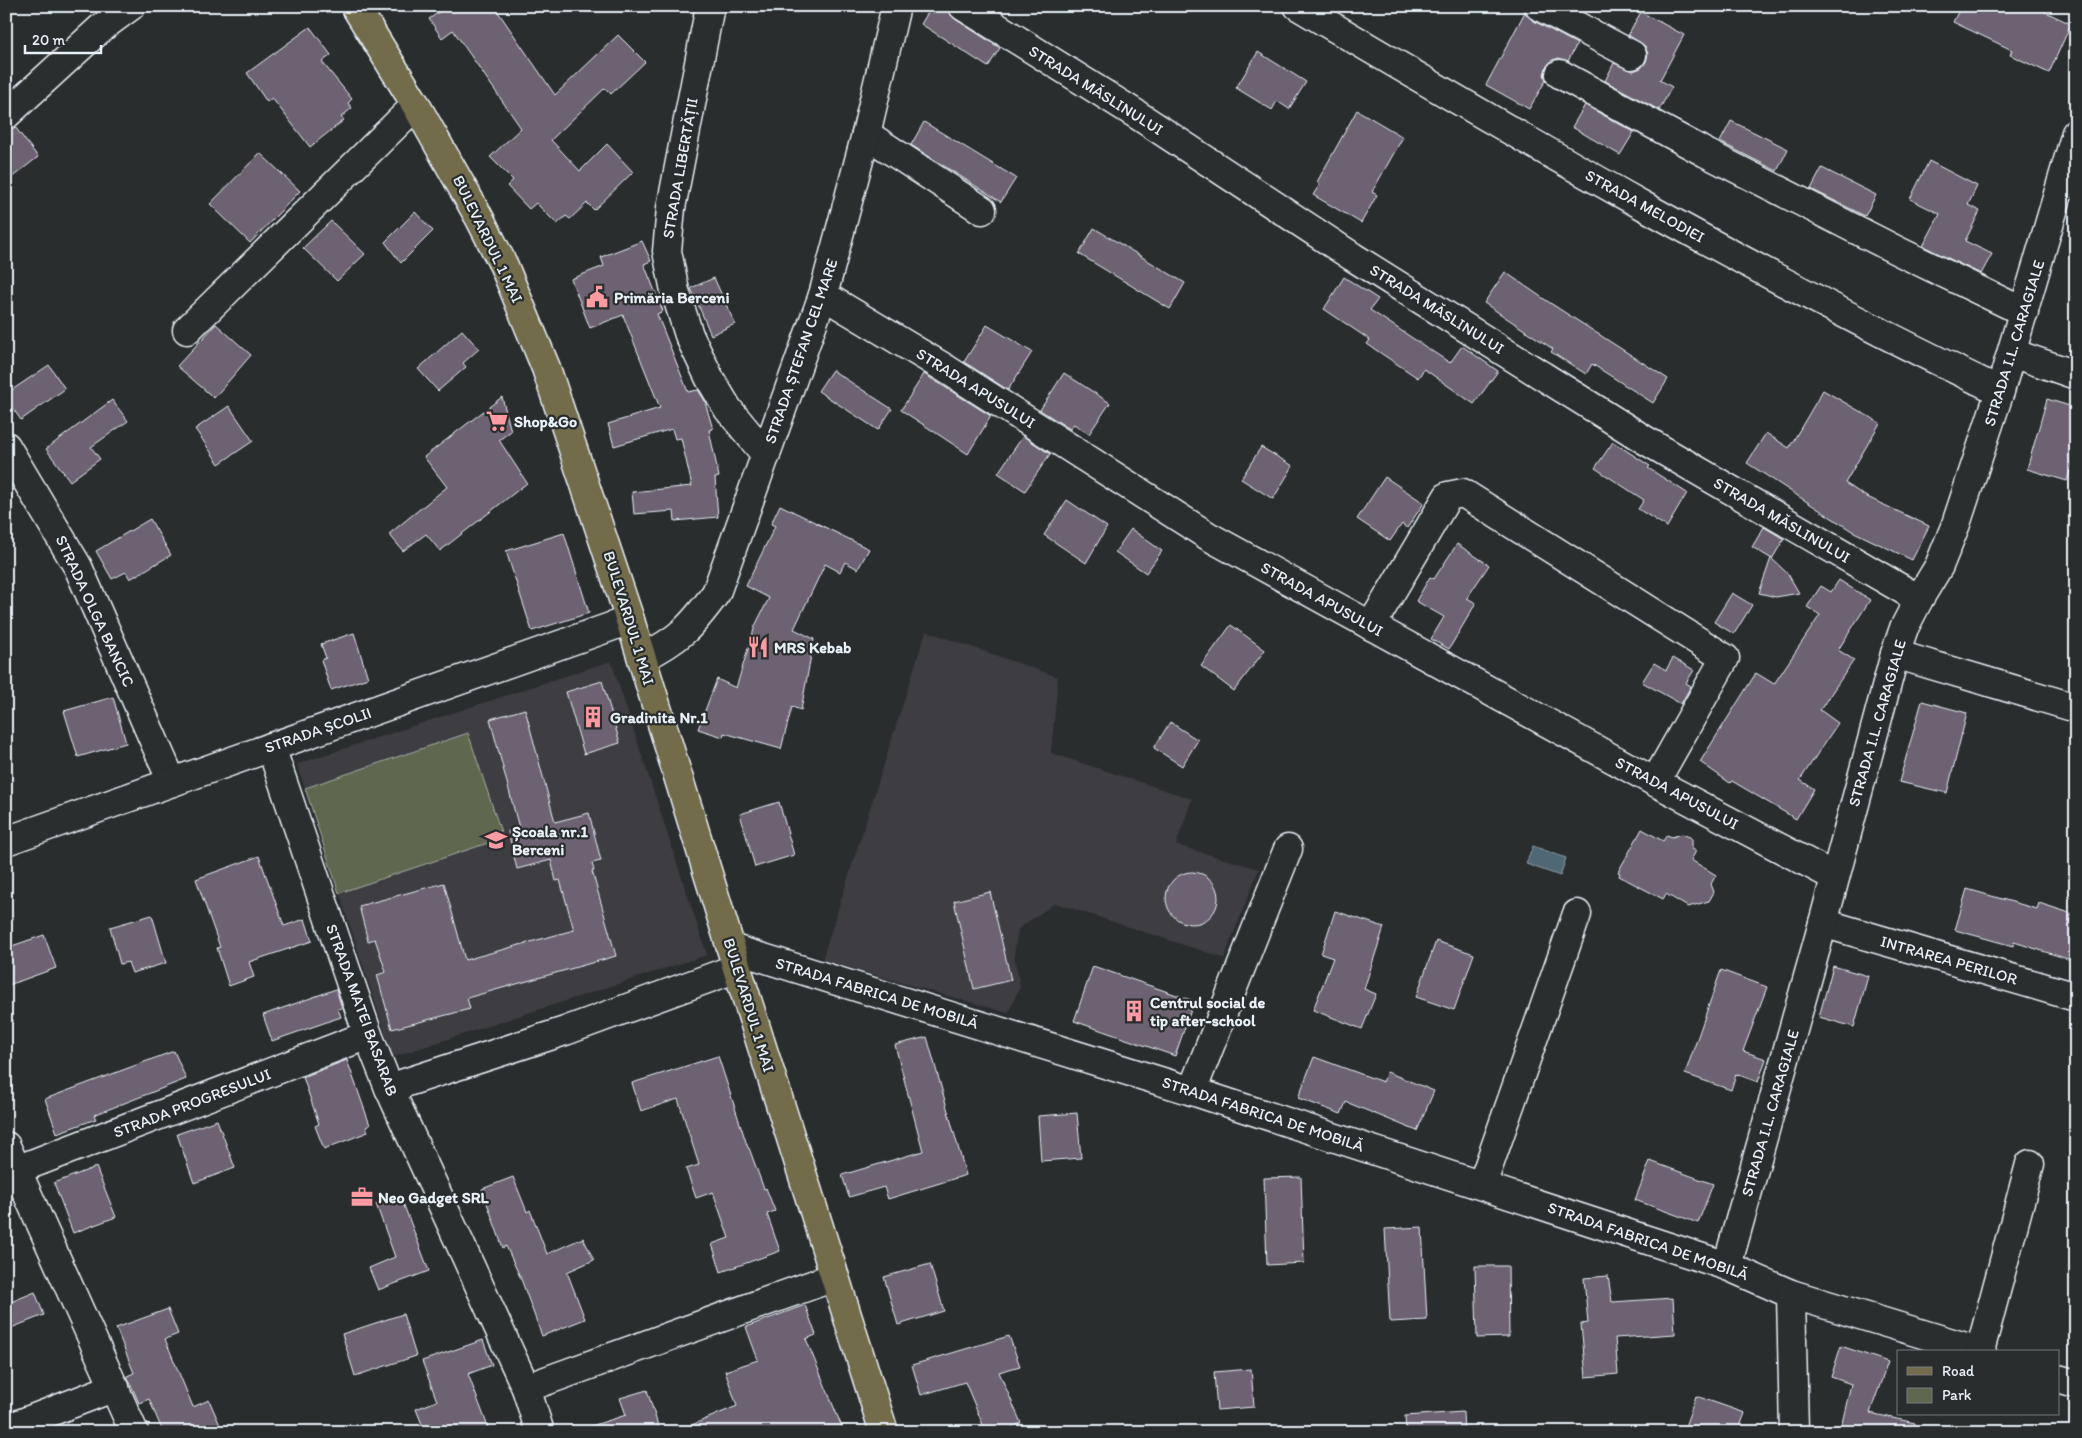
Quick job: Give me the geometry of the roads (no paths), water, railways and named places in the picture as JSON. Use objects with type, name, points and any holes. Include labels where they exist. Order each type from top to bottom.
[{"type":"main road","name":"BULEVARDUL 1 MAI","points":[[355,6],[416,104],[504,266],[524,312],[566,424],[642,658],[734,958],[884,1432]]},
{"type":"street","points":[[6,115],[101,28],[131,6]]},
{"type":"street","name":"STRADA LIBERTĂȚII","points":[[710,6],[671,208],[667,251],[675,291],[689,335],[710,379],[728,410],[766,454]]},
{"type":"street","name":"STRADA ȘTEFAN CEL MARE","points":[[642,658],[669,644],[687,630],[716,593],[823,295],[866,134],[896,6]]},
{"type":"street","name":"STRADA MĂSLINULUI","points":[[963,6],[1136,114],[1361,262],[1645,440],[1918,599]]},
{"type":"street","name":"STRADA MELODIEI","points":[[1298,6],[1461,103],[1693,233],[1891,339],[2000,391]]},
{"type":"street","points":[[1539,6],[1632,55]]},
{"type":"street","points":[[1560,74],[1724,162],[1898,251],[2024,312]]},
{"type":"street","points":[[187,330],[416,104]]},
{"type":"street","points":[[866,134],[982,210]]},
{"type":"street","name":"STRADA I.L. CARAGIALE","points":[[1727,1266],[1823,923],[1895,654],[1918,599],[1939,566],[1956,524],[2012,353],[2075,138]]},
{"type":"street","name":"STRADA APUSULUI","points":[[823,295],[943,367],[1208,536],[1654,782],[1835,876]]},
{"type":"street","points":[[2012,353],[2076,375]]},
{"type":"street","name":"STRADA OLGA BANCIC","points":[[6,446],[78,567],[172,782]]},
{"type":"street","points":[[1371,626],[1448,496],[1463,493],[1725,658],[1654,782]]},
{"type":"street","name":"STRADA ȘCOLII","points":[[6,841],[630,620]]},
{"type":"street","points":[[1895,654],[2076,708]]},
{"type":"street","name":"STRADA MATEI BASARAB","points":[[271,747],[368,1035],[389,1088],[526,1388],[540,1432]]},
{"type":"street","points":[[1192,1091],[1288,848]]},
{"type":"street","points":[[1482,1185],[1577,914]]},
{"type":"street","name":"INTRAREA PERILOR","points":[[1823,923],[2076,997]]},
{"type":"street","points":[[389,1088],[565,1031],[734,958]]},
{"type":"street","name":"STRADA FABRICA DE MOBILĂ","points":[[734,958],[1192,1091],[1727,1266],[1791,1294],[1978,1350]]},
{"type":"street","name":"STRADA PROGRESULUI","points":[[134,1432],[115,1386],[11,1158],[368,1035]]},
{"type":"street","points":[[1981,1350],[2030,1164]]},
{"type":"street","points":[[526,1388],[834,1277]]},
{"type":"street","points":[[1791,1294],[1794,1432]]},
{"type":"street","points":[[2060,1380],[2076,1384]]},
{"type":"street","points":[[6,1429],[115,1386]]},
{"type":"water","points":[[1533,846],[1566,858],[1560,876],[1526,864]]},
{"type":"place","name":"Primăria Berceni","points":[[597,297]]},
{"type":"place","name":"Shop&Go","points":[[497,421]]},
{"type":"place","name":"MRS Kebab","points":[[758,647]]},
{"type":"place","name":"Gradinita Nr.1","points":[[593,717]]},
{"type":"place","name":"Școala nr.1 Berceni","points":[[496,840]]},
{"type":"place","name":"Centrul social de tip after-school","points":[[1134,1011]]},
{"type":"place","name":"Neo Gadget SRL","points":[[362,1197]]}]
